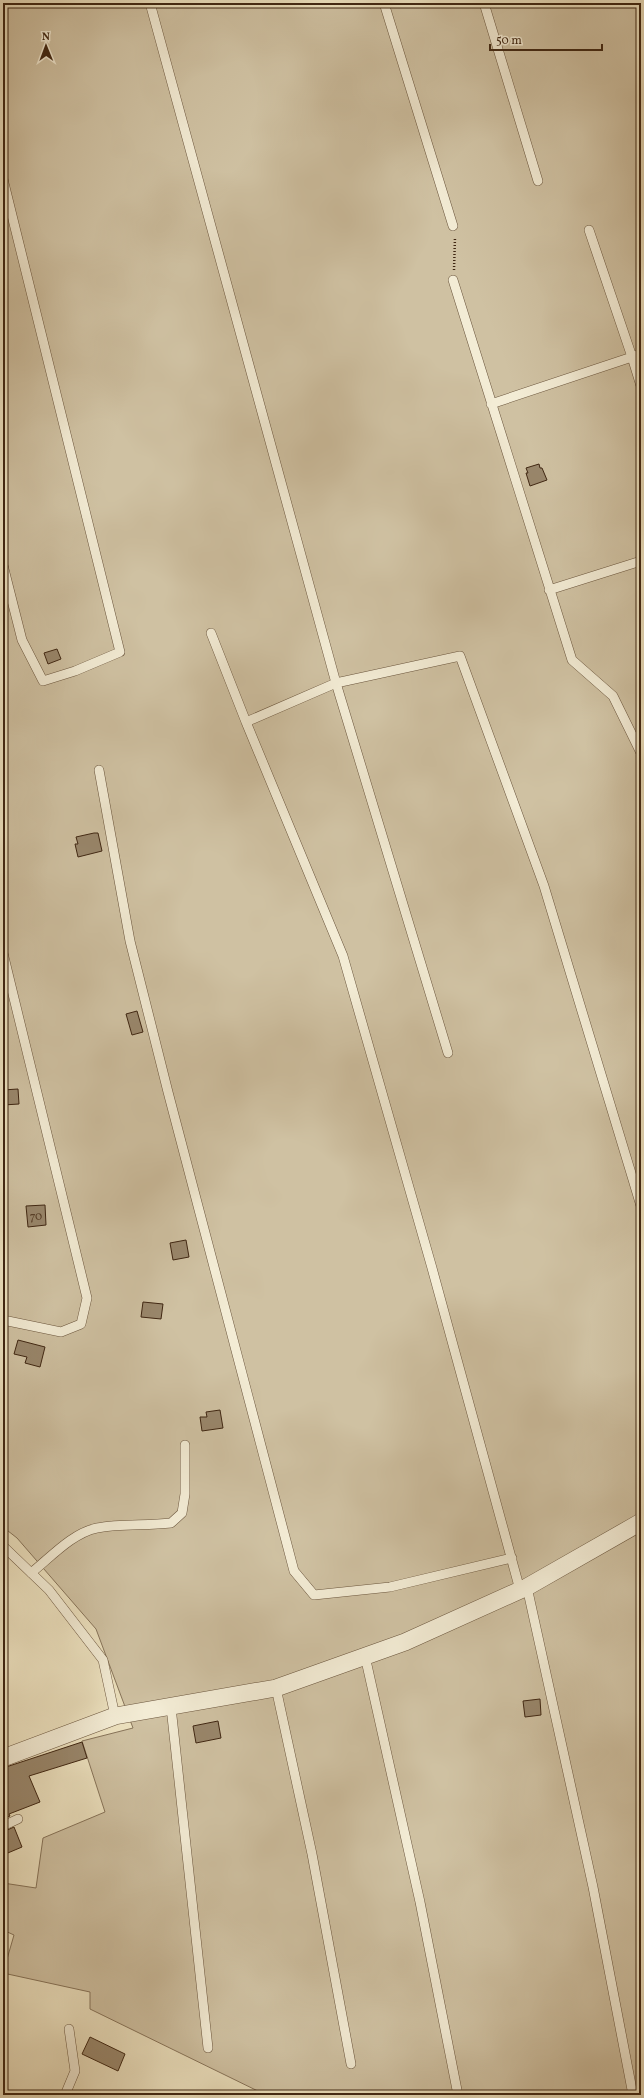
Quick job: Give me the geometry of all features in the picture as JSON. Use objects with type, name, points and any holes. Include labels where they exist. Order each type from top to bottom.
[{"type":"street","points":[[3,1758],[115,1716],[276,1688],[405,1642],[524,1589],[641,1522]]},
{"type":"lane","points":[[150,3],[336,683],[448,1053]]},
{"type":"lane","points":[[384,3],[453,226]]},
{"type":"lane","points":[[484,3],[538,181]]},
{"type":"lane","points":[[3,179],[120,652],[75,671],[43,681],[22,640],[3,565]]},
{"type":"lane","points":[[589,230],[637,356],[641,386]]},
{"type":"lane","points":[[453,280],[572,660],[613,696],[641,753]]},
{"type":"lane","points":[[491,404],[637,356]]},
{"type":"lane","points":[[549,590],[641,561]]},
{"type":"lane","points":[[211,633],[246,722],[343,956],[512,1558],[524,1589],[591,1879],[633,2095]]},
{"type":"lane","points":[[246,722],[336,683],[460,656],[544,886],[641,1206]]},
{"type":"lane","points":[[98,770],[130,941],[168,1092],[294,1571],[314,1595],[390,1587],[512,1558]]},
{"type":"lane","points":[[3,953],[87,1298],[81,1324],[61,1332],[3,1320]]},
{"type":"lane","points":[[31,1573],[78,1536],[96,1528],[115,1525],[171,1523],[182,1513],[185,1494],[186,1445]]},
{"type":"lane","points":[[3,1546],[48,1590],[103,1660],[115,1716]]},
{"type":"lane","points":[[365,1656],[420,1902],[458,2095]]},
{"type":"lane","points":[[276,1688],[312,1854],[351,2064]]},
{"type":"lane","points":[[170,1707],[208,2048]]},
{"type":"lane","points":[[3,1826],[18,1819]]},
{"type":"lane","points":[[65,2095],[75,2071],[69,2030]]},
{"type":"path","points":[[453,226],[456,252],[453,280]]},
{"type":"shaded area","points":[[3,3],[641,3],[641,2095],[266,2095],[90,2009],[90,1992],[3,1973],[14,1935],[3,1930],[3,1883],[36,1888],[43,1838],[105,1812],[82,1741],[133,1728],[96,1629],[17,1538],[3,1527]]},
{"type":"building","points":[[539,464],[547,480],[530,486],[526,468]]},
{"type":"building","points":[[57,649],[61,659],[48,664],[44,653]]},
{"type":"building","points":[[98,833],[102,851],[78,857],[75,844],[78,844],[76,837]]},
{"type":"building","points":[[137,1011],[143,1032],[132,1035],[126,1014]]},
{"type":"building","points":[[18,1089],[19,1104],[3,1105],[3,1090]]},
{"type":"building","points":[[45,1205],[46,1225],[28,1227],[26,1206]]},
{"type":"building","points":[[186,1240],[189,1257],[173,1260],[170,1243]]},
{"type":"building","points":[[143,1302],[163,1304],[161,1319],[141,1317]]},
{"type":"building","points":[[18,1340],[45,1347],[40,1367],[25,1363],[27,1357],[14,1354]]},
{"type":"building","points":[[220,1410],[223,1428],[202,1431],[200,1417],[207,1417],[206,1412]]},
{"type":"building","points":[[540,1699],[541,1715],[525,1717],[523,1701]]},
{"type":"building","points":[[218,1721],[221,1738],[196,1743],[193,1726]]},
{"type":"building","points":[[82,1742],[87,1758],[29,1776],[40,1802],[9,1814],[10,1816],[3,1819],[3,1768]]},
{"type":"building","points":[[14,1827],[22,1847],[3,1855],[3,1832]]},
{"type":"building","points":[[90,2037],[125,2054],[118,2071],[82,2054]]}]
